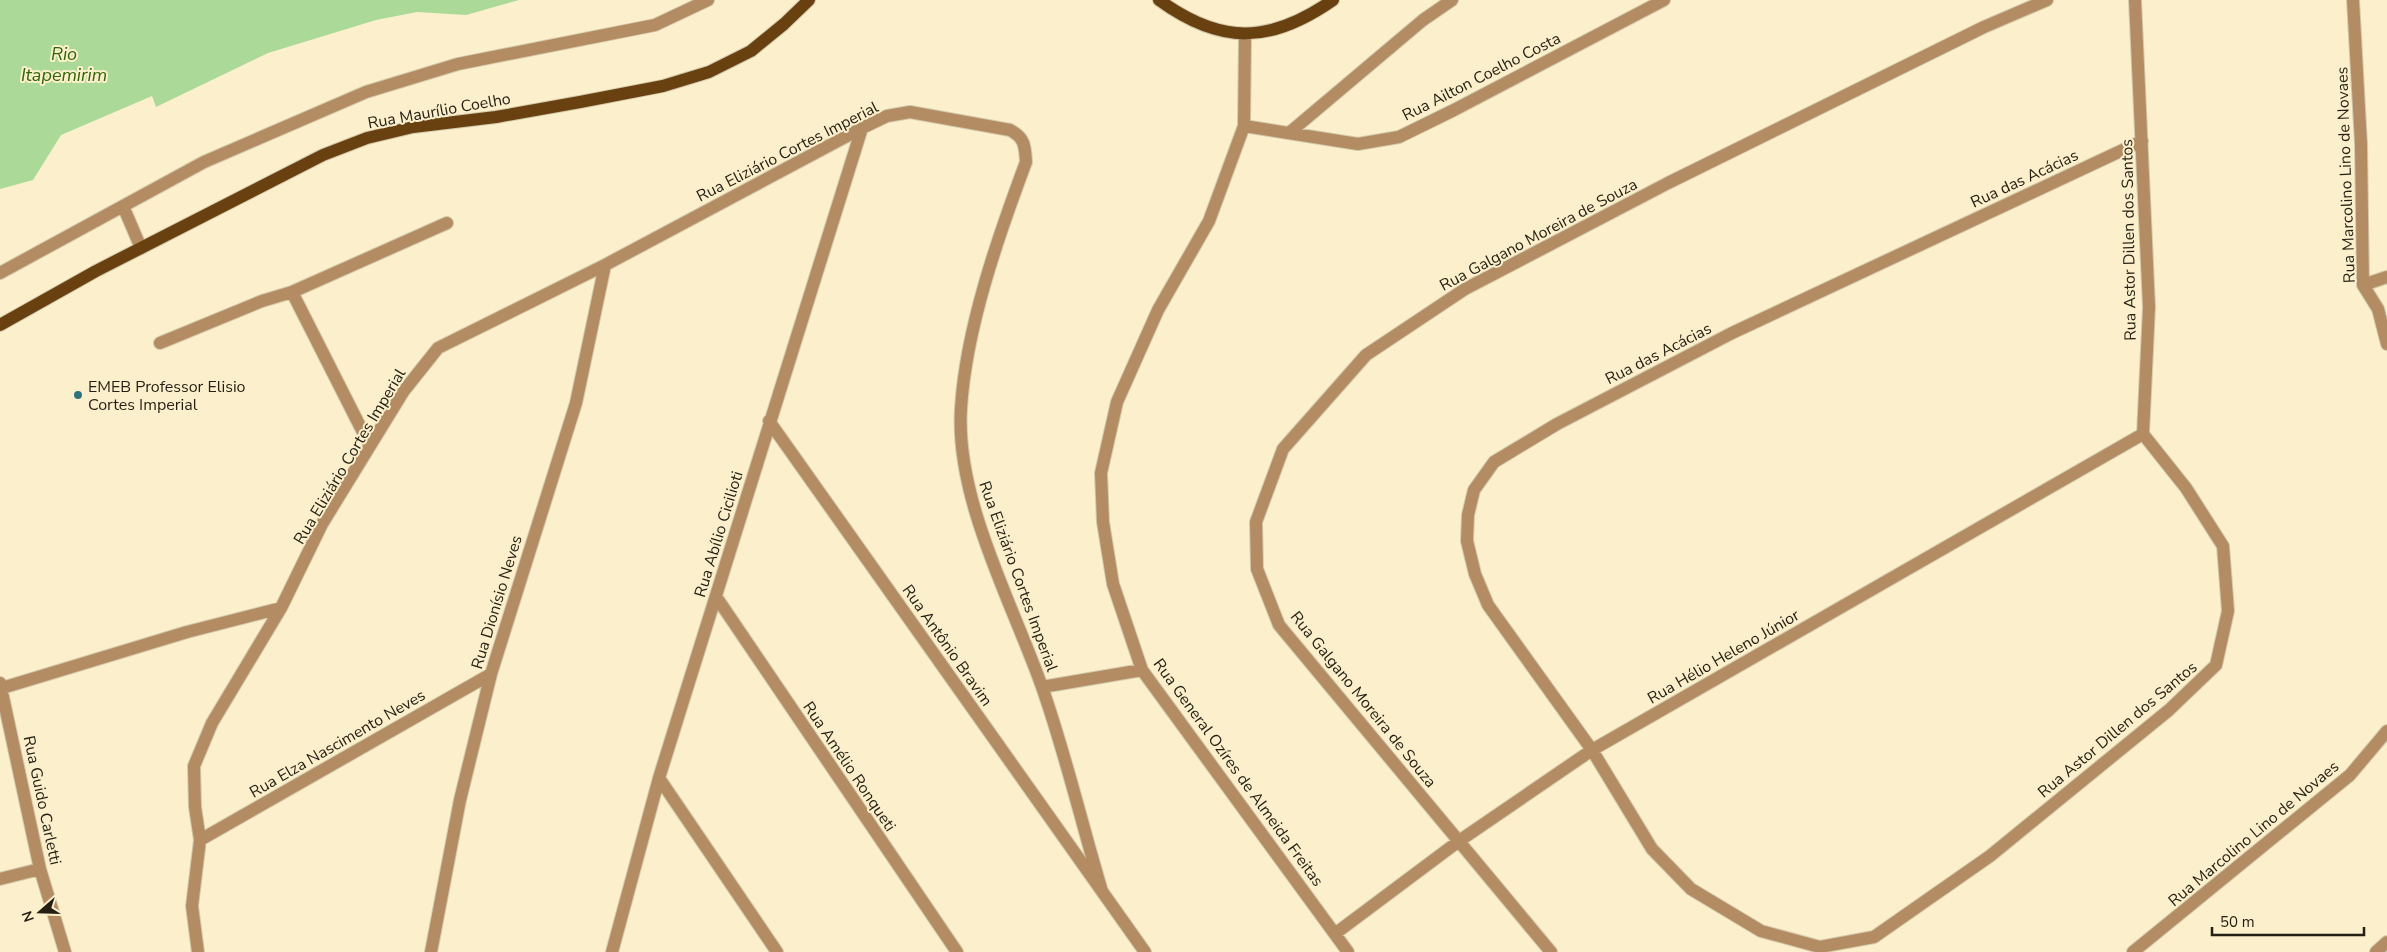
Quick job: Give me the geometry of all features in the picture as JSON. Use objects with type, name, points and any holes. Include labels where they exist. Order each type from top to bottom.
[{"type":"main road","name":"Rua Maurílio Coelho","points":[[0,325],[96,271],[323,155],[367,138],[413,127],[496,117],[663,86],[709,72],[751,51],[784,24],[809,0]]},
{"type":"main road","points":[[1159,0],[1180,16],[1220,31],[1245,35],[1291,26],[1333,0]]},
{"type":"street","points":[[0,273],[204,162],[366,92],[458,64],[654,25],[708,0]]},
{"type":"street","points":[[1289,132],[1423,20],[1452,0]]},
{"type":"street","name":"Rua Ailton Coelho Costa","points":[[1244,126],[1358,144],[1399,137],[1664,0]]},
{"type":"street","name":"Rua Galgano Moreira de Souza","points":[[1459,841],[1279,625],[1257,569],[1256,522],[1283,449],[1366,355],[1465,289],[1668,183],[1984,26],[2047,0]]},
{"type":"street","name":"Rua Astor Dillen dos Santos","points":[[1592,750],[1652,849],[1691,888],[1761,931],[1820,947],[1874,937],[1990,856],[2169,710],[2216,666],[2228,611],[2223,546],[2186,488],[2143,434],[2149,307],[2135,0]]},
{"type":"street","name":"Rua Marcolino Lino de Novaes","points":[[2353,0],[2361,144],[2363,285],[2378,309],[2387,344]]},
{"type":"street","name":"Rua General Ozíres de Almeida Freitas","points":[[1245,35],[1244,126],[1209,221],[1158,310],[1116,402],[1101,473],[1103,522],[1113,584],[1142,670],[1336,933],[1348,952]]},
{"type":"street","name":"Rua Eliziário Cortes Imperial","points":[[198,952],[192,906],[200,840],[195,807],[194,766],[212,723],[281,608],[322,524],[403,392],[438,348],[605,265],[862,128],[887,116],[910,112],[1010,130],[1021,136],[1025,145],[1026,162],[971,333],[961,409],[966,478],[1005,594],[1042,687],[1101,888]]},
{"type":"street","name":"Rua Abílio Cicilioti","points":[[612,952],[659,778],[862,128]]},
{"type":"street","name":"Rua das Acácias","points":[[1592,750],[1488,605],[1475,574],[1467,541],[1468,515],[1474,490],[1494,462],[1557,424],[1732,333],[2142,141]]},
{"type":"street","points":[[123,206],[141,248]]},
{"type":"street","points":[[160,343],[262,301],[292,292],[447,223]]},
{"type":"street","name":"Rua Dionísio Neves","points":[[431,952],[460,800],[491,674],[576,403],[605,265]]},
{"type":"street","points":[[2363,285],[2387,277]]},
{"type":"street","points":[[292,292],[370,446]]},
{"type":"street","name":"Rua Antônio Bravim","points":[[769,421],[1145,952]]},
{"type":"street","name":"Rua Hélio Heleno Júnior","points":[[1336,933],[1459,841],[1592,750],[2143,434]]},
{"type":"street","name":"Rua Amélio Ronqueti","points":[[716,598],[957,952]]},
{"type":"street","points":[[1,686],[187,632],[281,608]]},
{"type":"street","points":[[1042,687],[1142,670]]},
{"type":"street","name":"Rua Elza Nascimento Neves","points":[[200,840],[491,674]]},
{"type":"street","name":"Rua Guido Carletti","points":[[1,686],[40,869],[65,952]]},
{"type":"street","name":"Rua Marcolino Lino de Novaes","points":[[2133,952],[2350,775],[2387,731]]},
{"type":"street","points":[[659,778],[777,952]]},
{"type":"street","points":[[1459,841],[1551,952]]},
{"type":"street","points":[[0,879],[40,869]]},
{"type":"street","points":[[2376,952],[2387,942]]},
{"type":"water","name":"Rio Itapemirim","points":[[0,0],[519,0],[466,15],[417,12],[376,20],[268,53],[156,107],[152,96],[61,135],[33,180],[0,189]]},
{"type":"place","name":"EMEB Professor Elisio Cortes Imperial","points":[[78,395]]}]
